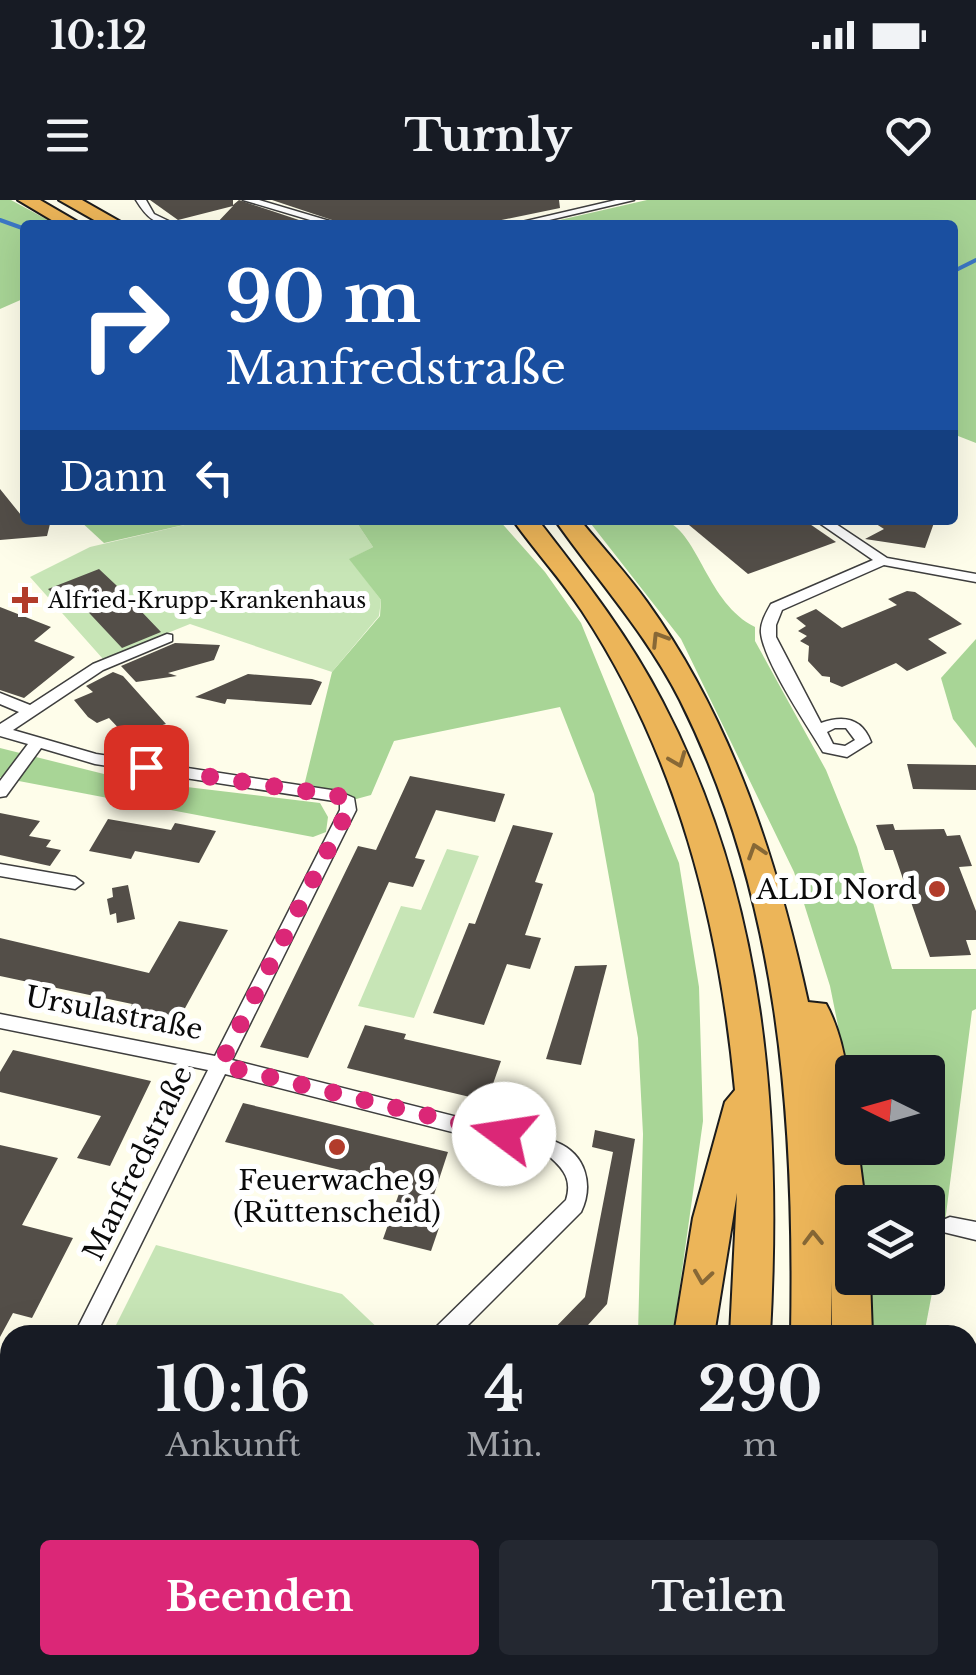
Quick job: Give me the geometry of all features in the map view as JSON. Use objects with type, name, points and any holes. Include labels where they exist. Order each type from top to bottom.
[{"type":"highway","points":[[27,200],[65,220]]},
{"type":"highway","points":[[68,200],[108,220]]},
{"type":"highway","points":[[529,525],[575,578],[615,635],[680,764],[706,838],[727,919],[752,1069],[756,1171],[750,1325]]},
{"type":"highway","points":[[571,525],[650,625],[700,712],[750,829],[782,945],[799,1041],[809,1138],[811,1325]]},
{"type":"highway","points":[[782,945],[804,987],[822,1046],[848,1226],[852,1325]]},
{"type":"highway","points":[[696,1325],[712,1218],[752,1069]]},
{"type":"street","points":[[141,200],[148,214],[161,220]]},
{"type":"street","points":[[248,200],[320,220]]},
{"type":"street","points":[[537,220],[628,200]]},
{"type":"street","points":[[829,525],[883,561],[976,578]]},
{"type":"street","points":[[818,731],[770,638],[772,614],[776,607],[792,599],[883,561]]},
{"type":"street","points":[[2,786],[36,744],[0,732],[98,666],[167,638]]},
{"type":"street","points":[[0,698],[31,711]]},
{"type":"street","name":"Manfredstraße","points":[[36,744],[95,760],[338,796],[348,802],[348,810],[90,1325]]},
{"type":"street","points":[[0,870],[76,883]]},
{"type":"street","name":"Ursulastraße","points":[[1,1023],[220,1065],[556,1150],[568,1160],[580,1188],[574,1206],[453,1325]]},
{"type":"street","points":[[950,1226],[976,1231]]},
{"type":"green space","points":[[0,200],[11,200],[48,220],[20,220],[20,300],[0,309]]},
{"type":"green space","points":[[647,200],[976,200],[976,443],[958,436],[958,220],[560,220]]},
{"type":"green space","points":[[84,525],[184,525],[104,543]]},
{"type":"green space","points":[[185,525],[358,525],[373,547],[350,559],[381,600],[379,616],[332,672],[190,624],[103,659],[30,577],[90,547]]},
{"type":"green space","points":[[358,525],[503,525],[545,572],[581,623],[679,863],[699,987],[703,1121],[674,1325],[638,1325],[643,1134],[638,1038],[594,794],[560,707],[394,741],[371,795],[349,801],[303,790],[332,672],[380,616],[381,600],[349,559],[373,547]]},
{"type":"green space","points":[[592,525],[672,525],[687,540],[725,602],[755,627],[755,641],[826,770],[857,847],[892,969],[976,969],[976,1009],[972,1011],[945,1222],[945,1185],[862,1185],[860,1165],[945,1165],[945,1055],[844,1055],[830,986],[794,872],[681,639]]},
{"type":"green space","points":[[976,639],[976,748],[953,719],[941,678]]},
{"type":"green space","points":[[0,748],[128,780],[320,803],[328,817],[326,832],[313,837],[3,778]]},
{"type":"green space","points":[[447,849],[479,856],[414,1018],[358,1006],[401,906],[421,910]]},
{"type":"green space","points":[[156,1245],[342,1294],[375,1325],[116,1325]]},
{"type":"green space","points":[[871,1295],[932,1295],[926,1325],[872,1325]]},
{"type":"building","points":[[150,200],[233,200],[233,205],[239,200],[299,220],[220,220],[233,206],[178,220]]},
{"type":"building","points":[[272,200],[559,200],[560,208],[501,220],[332,220]]},
{"type":"building","name":"Alfried-Krupp-Krankenhaus","points":[[0,489],[20,514],[20,525],[50,525],[47,536],[0,540]]},
{"type":"building","points":[[689,525],[811,525],[836,542],[748,574]]},
{"type":"building","points":[[878,525],[933,525],[925,548],[865,539],[884,529]]},
{"type":"building","points":[[99,569],[161,632],[122,648],[77,600],[64,605],[48,589]]},
{"type":"building","points":[[915,592],[962,624],[928,639],[947,653],[907,671],[896,663],[842,687],[822,676],[808,661],[809,646],[800,641],[807,636],[798,631],[806,626],[796,618],[816,609],[842,628],[897,605],[888,599]]},
{"type":"building","points":[[0,607],[51,627],[34,641],[75,657],[24,698],[0,690]]},
{"type":"building","points":[[175,643],[220,645],[214,660],[168,673],[177,676],[136,682],[121,666]]},
{"type":"building","points":[[113,672],[123,676],[166,724],[126,736],[109,718],[97,723],[88,717],[74,700],[93,692],[86,686]]},
{"type":"building","points":[[248,674],[322,682],[311,705],[227,699],[225,704],[195,697]]},
{"type":"building","points":[[907,764],[976,765],[976,790],[913,789]]},
{"type":"building","points":[[410,776],[505,794],[495,822],[436,810],[415,858],[425,860],[413,887],[389,882],[308,1058],[260,1047],[358,846],[376,850]]},
{"type":"building","points":[[0,813],[40,821],[29,836],[51,840],[46,847],[61,850],[50,866],[0,855]]},
{"type":"building","points":[[108,819],[171,830],[175,823],[216,831],[199,863],[135,851],[131,859],[89,851]]},
{"type":"building","name":"ALDI Nord","points":[[893,824],[895,830],[944,829],[947,836],[960,835],[972,866],[959,867],[976,911],[976,940],[966,940],[971,955],[930,957],[893,850],[885,850],[876,825]]},
{"type":"building","points":[[513,825],[553,833],[535,882],[543,884],[525,935],[541,938],[530,969],[507,964],[484,1025],[433,1013],[469,923],[475,924]]},
{"type":"building","points":[[128,885],[135,919],[117,923],[116,913],[110,915],[107,899],[113,897],[112,888]]},
{"type":"building","points":[[179,921],[228,930],[173,1030],[124,1019],[132,1004],[0,976],[0,938],[149,973]]},
{"type":"building","points":[[607,965],[581,1065],[546,1059],[575,966]]},
{"type":"building","points":[[365,1025],[406,1034],[404,1039],[501,1061],[487,1101],[347,1068]]},
{"type":"building","points":[[13,1050],[151,1081],[110,1166],[77,1158],[101,1116],[0,1092],[0,1072]]},
{"type":"building","name":"Feuerwache 9 (Rüttenscheid)","points":[[243,1103],[448,1152],[427,1216],[442,1219],[431,1251],[383,1239],[402,1185],[225,1142]]},
{"type":"building","points":[[595,1130],[635,1139],[607,1304],[588,1325],[558,1325],[585,1297],[613,1152],[592,1147]]},
{"type":"building","points":[[0,1145],[58,1158],[22,1225],[73,1238],[32,1318],[13,1313],[6,1325],[0,1325]]},
{"type":"waterway","points":[[0,220],[20,227]]},
{"type":"waterway","points":[[958,269],[976,260]]},
{"type":"place","name":"Alfried-Krupp-Krankenhaus","points":[[25,600]]},
{"type":"place","name":"ALDI Nord","points":[[937,889]]},
{"type":"place","name":"Feuerwache 9 (Rüttenscheid)","points":[[337,1147]]},
{"type":"route","points":[[146,767],[338,796],[348,802],[348,810],[220,1065],[504,1134]]}]
